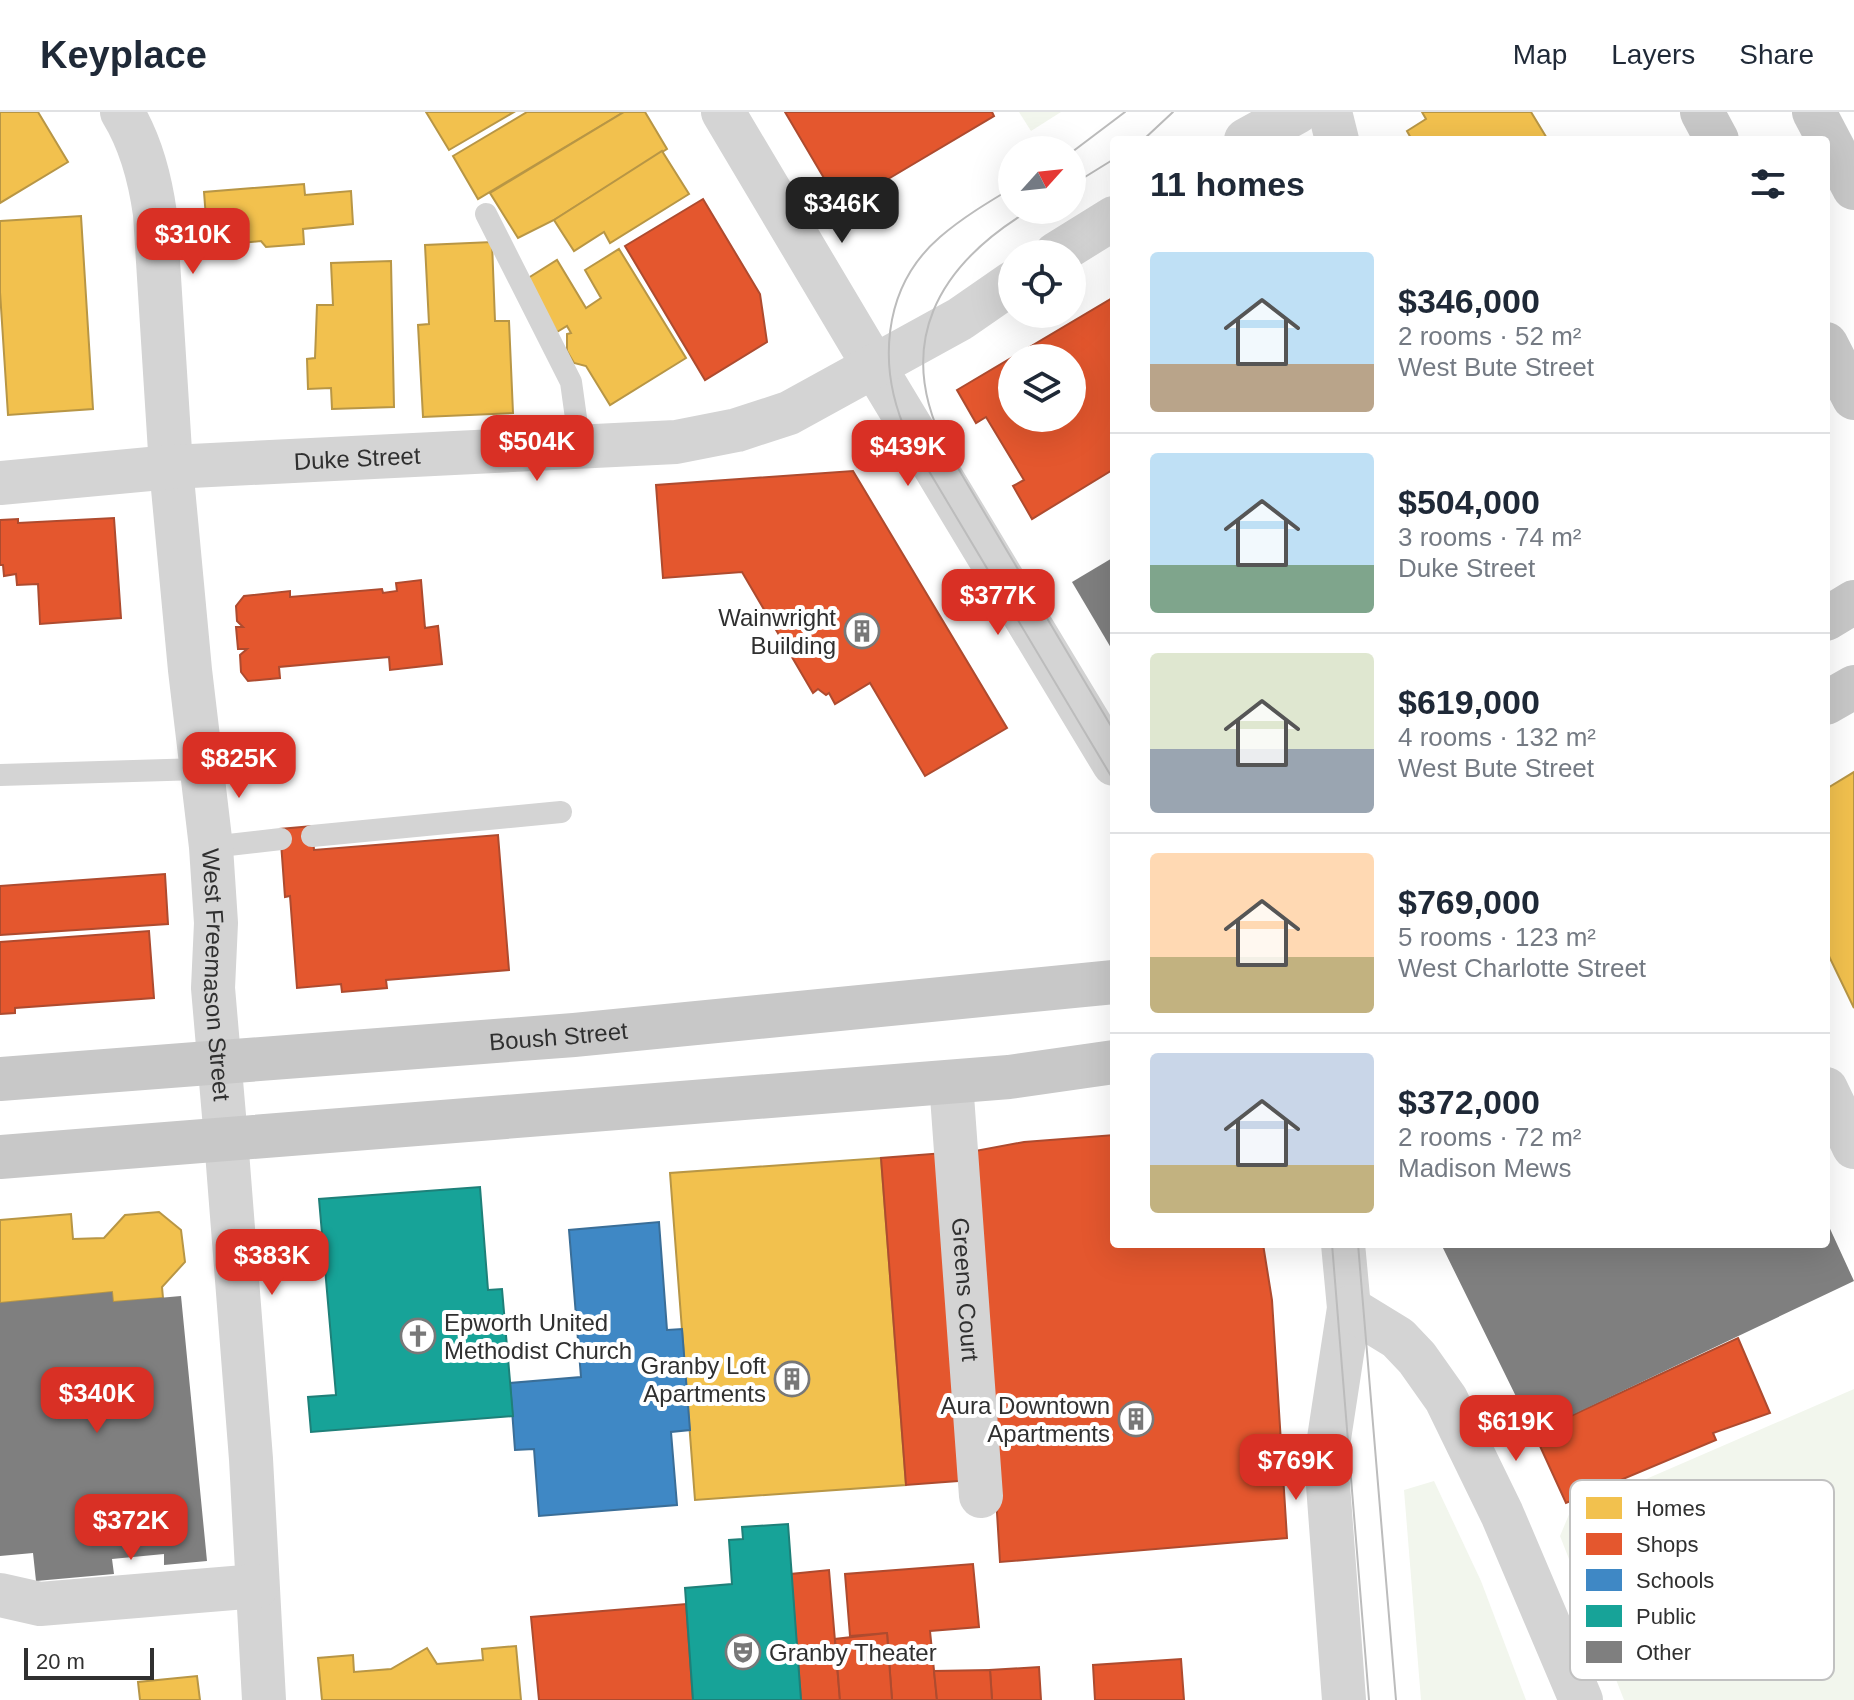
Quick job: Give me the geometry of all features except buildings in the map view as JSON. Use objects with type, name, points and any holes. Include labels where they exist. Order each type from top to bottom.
[{"type":"main road","points":[[1702,112],[1715,136]]},
{"type":"main road","points":[[1814,112],[1827,136]]},
{"type":"main road","points":[[1830,142],[1854,188]]},
{"type":"main road","points":[[1830,352],[1854,398]]},
{"type":"main road","points":[[1830,617],[1854,602]]},
{"type":"main road","points":[[1830,701],[1854,687]]},
{"type":"main road","name":"Boush Street","points":[[0,1079],[574,1035],[1110,982]]},
{"type":"main road","points":[[0,1157],[951,1082],[1110,1062]]},
{"type":"street","name":"West Freemason Street","points":[[122,112],[132,129],[150,181],[155,214],[171,467],[200,769],[211,847],[216,923],[213,988],[264,1700]]},
{"type":"street","points":[[723,112],[1110,757]]},
{"type":"street","points":[[1253,136],[1297,112]]},
{"type":"street","points":[[1330,112],[1336,136]]},
{"type":"street","points":[[1079,240],[1110,220]]},
{"type":"street","name":"Duke Street","points":[[0,483],[171,467],[676,442],[737,430],[789,413],[960,319],[998,293]]},
{"type":"street","name":"Greens Court","points":[[951,1082],[981,1496]]},
{"type":"street","points":[[1830,1097],[1854,1147]]},
{"type":"street","points":[[1343,1248],[1349,1308],[1326,1458],[1344,1700]]},
{"type":"street","points":[[1349,1308],[1398,1338],[1417,1358],[1446,1399],[1502,1514],[1570,1674]]},
{"type":"street","points":[[0,1595],[40,1604],[257,1586]]},
{"type":"street","points":[[1573,1680],[1581,1700]]},
{"type":"lane","points":[[486,214],[571,382],[580,447]]},
{"type":"lane","points":[[0,775],[200,769]]},
{"type":"lane","points":[[312,836],[561,812]]},
{"type":"lane","points":[[211,847],[281,839]]},
{"type":"shaded area","points":[[1019,112],[1061,112],[1031,131]]},
{"type":"shaded area","points":[[1854,1389],[1854,1700],[1624,1700],[1616,1680],[1834,1680],[1834,1480],[1644,1480]]},
{"type":"shaded area","points":[[1434,1481],[1481,1581],[1526,1700],[1421,1700],[1404,1490]]},
{"type":"shaded area","points":[[1570,1512],[1570,1562],[1560,1536]]},
{"type":"tram line","points":[[1086,141],[1125,112]]},
{"type":"tram line","points":[[1147,136],[1173,112]]},
{"type":"tram line","points":[[1086,176],[1110,161]]},
{"type":"tram line","points":[[998,197],[940,237],[920,257],[906,280],[890,330],[892,384],[908,436],[1110,774]]},
{"type":"tram line","points":[[1010,224],[970,256],[949,282],[933,311],[925,342],[924,375],[931,410],[946,448],[1110,724]]},
{"type":"tram line","points":[[1332,1248],[1369,1700]]},
{"type":"tram line","points":[[1358,1248],[1396,1700]]},
{"type":"place","name":"Wainwright Building","points":[[862,631]]},
{"type":"place","name":"Epworth United Methodist Church","points":[[418,1336]]},
{"type":"place","name":"Granby Loft Apartments","points":[[792,1379]]},
{"type":"place","name":"Aura Downtown Apartments","points":[[1136,1419]]},
{"type":"place","name":"Granby Theater","points":[[743,1652]]}]
